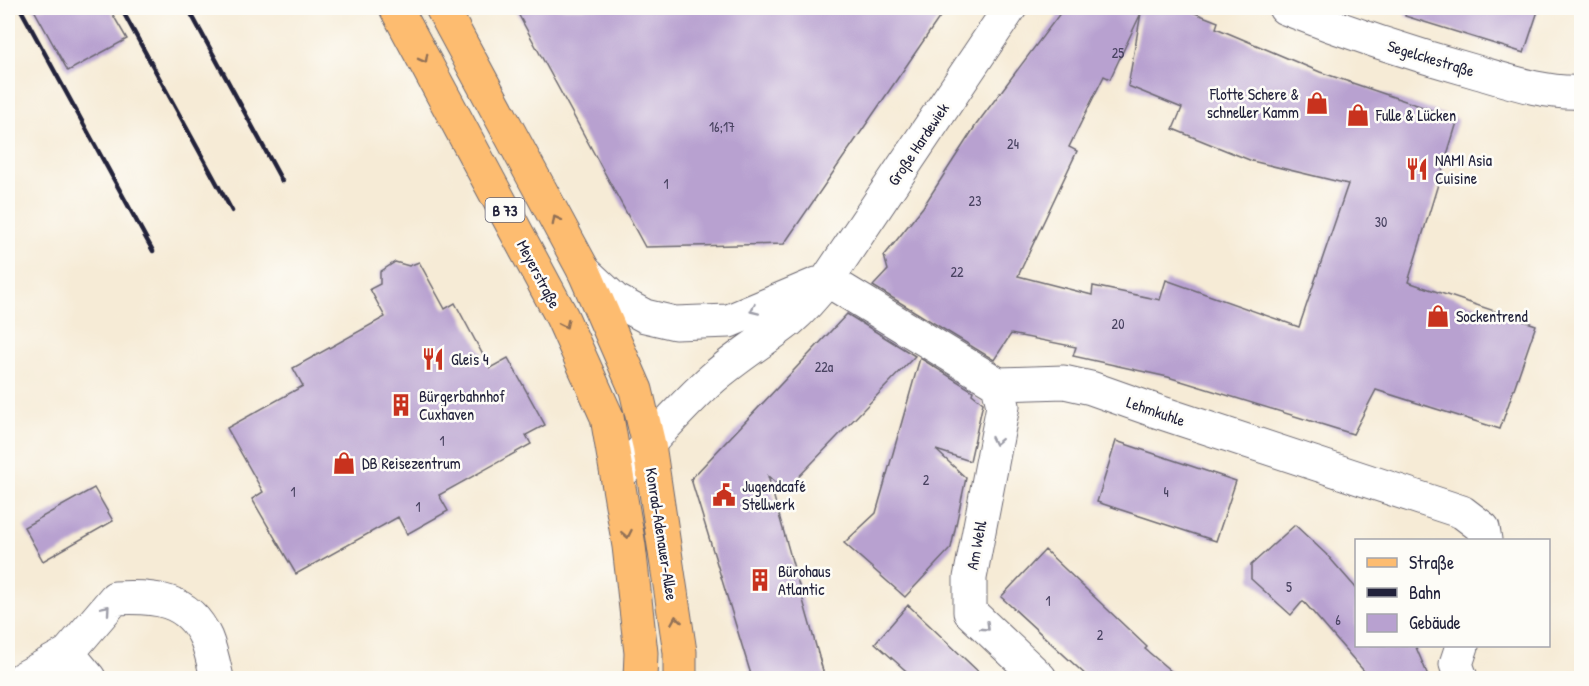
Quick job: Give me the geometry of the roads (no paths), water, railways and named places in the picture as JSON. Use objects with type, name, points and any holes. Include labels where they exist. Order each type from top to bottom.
[{"type":"main road","name":"Meyerstraße","points":[[396,8],[562,317],[607,417]]},
{"type":"main road","name":"B 73","points":[[442,8],[584,271]]},
{"type":"main road","name":"Konrad-Adenauer-Allee","points":[[584,271],[636,390],[649,445],[680,652],[680,678]]},
{"type":"main road","name":"Konrad-Adenauer-Allee","points":[[607,417],[634,585],[641,653],[640,678]]},
{"type":"street","name":"Große Hardewiek","points":[[618,476],[689,399],[790,320],[827,280],[1010,8]]},
{"type":"street","name":"Segelckestraße","points":[[1285,8],[1337,28],[1464,69],[1536,87],[1581,92]]},
{"type":"street","points":[[584,271],[615,300],[645,316],[675,323],[729,321],[827,280],[998,384]]},
{"type":"street","name":"Lehmkuhle","points":[[998,384],[1064,382],[1091,388],[1462,512],[1483,528],[1485,539]]},
{"type":"street","name":"Am Wehl","points":[[998,384],[1003,406],[970,578],[970,612],[1040,678]]},
{"type":"street","points":[[23,678],[68,653],[115,598],[141,597],[170,603],[190,613],[206,638],[217,678]]},
{"type":"street","points":[[1461,647],[1456,664],[1461,678]]},
{"type":"street","points":[[68,653],[89,678]]},
{"type":"railway","points":[[20,8],[153,251]]},
{"type":"railway","points":[[121,8],[232,211]]},
{"type":"railway","points":[[188,8],[282,181]]},
{"type":"place","name":"Flotte Schere & schneller Kamm","points":[[1317,103]]},
{"type":"place","name":"Fulle & Lücken","points":[[1358,115]]},
{"type":"place","name":"NAMI Asia Cuisine","points":[[1417,169]]},
{"type":"place","name":"Sockentrend","points":[[1438,316]]},
{"type":"place","name":"Gleis 4","points":[[433,359]]},
{"type":"place","name":"Bürgerbahnhof Cuxhaven","points":[[401,405]]},
{"type":"place","name":"DB Reisezentrum","points":[[344,463]]},
{"type":"place","name":"Jugendcafé Stellwerk","points":[[724,495]]},
{"type":"place","name":"Bürohaus Atlantic","points":[[760,580]]}]
